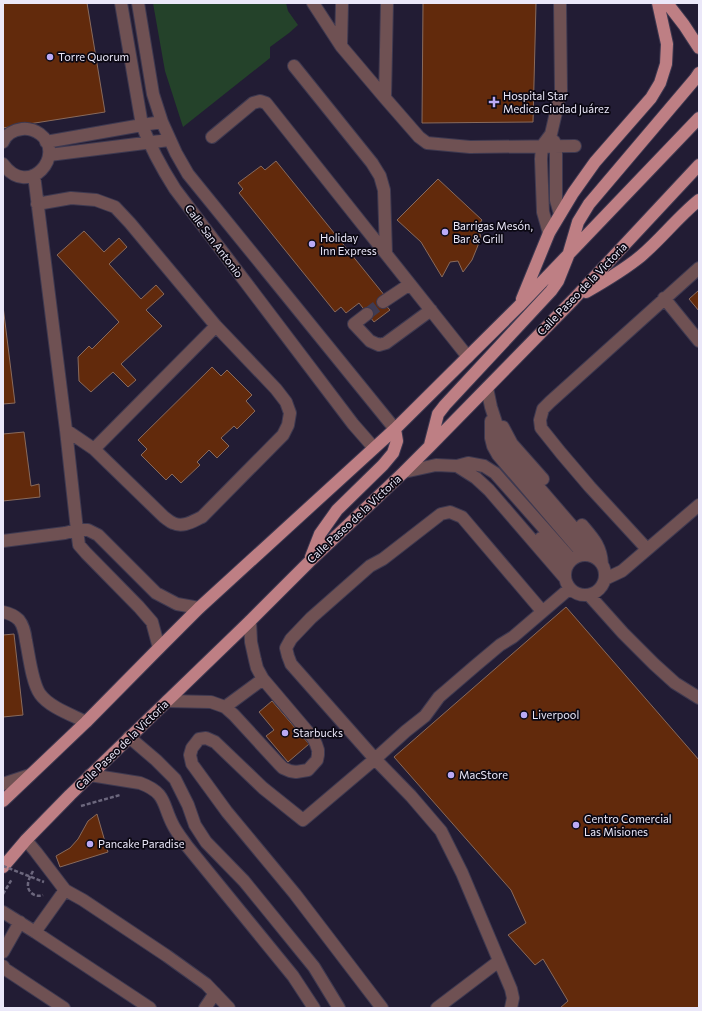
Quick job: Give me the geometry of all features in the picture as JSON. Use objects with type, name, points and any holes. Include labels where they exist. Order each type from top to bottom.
[{"type":"main road","points":[[519,306],[548,233],[573,193],[595,162],[651,98],[660,83],[666,64],[667,44],[658,3]]},
{"type":"main road","points":[[667,3],[699,48]]},
{"type":"main road","points":[[430,446],[438,414],[444,405],[551,291],[558,281],[568,256],[578,222],[589,204],[696,79],[699,73]]},
{"type":"main road","points":[[3,801],[86,722],[199,608],[395,429],[568,256],[699,118]]},
{"type":"main road","name":"Calle Paseo de la Victoria","points":[[3,867],[26,840],[90,775],[430,446],[573,300],[699,165]]},
{"type":"main road","points":[[573,300],[626,268],[656,243],[699,200]]},
{"type":"main road","points":[[309,562],[320,534],[337,510],[383,465],[393,453],[397,441],[395,429]]},
{"type":"street","name":"Calle San Antonio","points":[[121,3],[142,125],[149,143],[162,168],[179,195],[353,424],[374,448]]},
{"type":"street","name":"Calle San Antonio","points":[[138,3],[152,94],[169,140],[188,174],[395,429]]},
{"type":"street","points":[[313,3],[341,46],[419,137],[427,143],[470,147],[575,146]]},
{"type":"street","points":[[341,46],[342,3]]},
{"type":"street","points":[[385,98],[387,3]]},
{"type":"street","points":[[548,233],[543,212],[541,171],[542,146],[551,134],[561,91],[560,3]]},
{"type":"street","points":[[294,66],[372,163],[380,176],[384,190],[386,253]]},
{"type":"street","points":[[212,137],[253,103],[260,101],[266,103],[468,357]]},
{"type":"street","points":[[46,142],[162,122]]},
{"type":"street","points":[[3,142],[10,133],[26,128],[34,130],[41,135],[49,148],[49,155],[44,168],[34,176],[20,177],[5,169]]},
{"type":"street","points":[[551,134],[556,147],[556,200],[560,214]]},
{"type":"street","points":[[49,155],[169,140]]},
{"type":"street","points":[[34,176],[79,545],[139,606],[152,622],[159,648]]},
{"type":"street","points":[[37,204],[71,198],[96,200],[115,207],[216,326],[276,389],[286,402],[290,413],[288,425],[283,435],[202,517],[191,523],[183,525],[173,524],[164,517],[94,449],[66,430]]},
{"type":"street","points":[[647,549],[561,453],[541,428],[540,420],[543,409],[550,402],[699,268]]},
{"type":"street","points":[[383,302],[410,284]]},
{"type":"street","points":[[664,298],[699,341]]},
{"type":"street","points":[[367,314],[354,324],[370,341],[380,345],[386,343],[431,310]]},
{"type":"street","points":[[94,449],[216,326]]},
{"type":"street","points":[[487,388],[491,407],[504,447],[585,541],[588,555]]},
{"type":"street","points":[[491,407],[512,444],[596,541],[602,556],[602,564],[605,573],[605,579],[602,586],[596,592],[588,595],[578,594],[569,589],[566,583],[567,568],[577,556],[588,555],[598,560],[602,564]]},
{"type":"street","points":[[404,472],[436,465],[484,466],[495,473],[567,568]]},
{"type":"street","points":[[463,465],[567,568]]},
{"type":"street","points":[[605,579],[622,571],[699,505]]},
{"type":"street","points":[[510,1007],[513,998],[511,988],[462,873],[441,831],[411,796],[375,759],[292,664],[286,648],[291,639],[311,618],[370,566],[383,559],[441,514],[450,512],[462,517],[542,611]]},
{"type":"street","points":[[3,541],[65,533],[77,530],[88,530],[98,536],[156,593],[177,604],[199,608]]},
{"type":"street","points":[[382,1008],[296,894],[223,806],[192,764],[190,755],[192,748],[199,739],[206,738],[215,742],[263,788],[304,820],[425,716],[439,697],[569,589]]},
{"type":"street","points":[[588,595],[654,664],[675,683],[699,698]]},
{"type":"street","points":[[3,612],[8,613],[19,620],[24,630],[34,681],[39,693],[46,701],[57,708],[86,722]]},
{"type":"street","points":[[167,700],[211,702],[225,707],[283,768],[296,772],[308,770],[318,755],[316,744],[313,738],[263,679],[257,668],[251,642],[250,621]]},
{"type":"street","points":[[225,707],[263,679]]},
{"type":"street","points":[[129,738],[156,760],[175,779],[188,805],[195,825],[203,838],[244,881],[314,967],[339,1008]]},
{"type":"street","points":[[3,784],[30,775]]},
{"type":"street","points":[[90,775],[140,782],[155,790],[165,805],[173,825],[188,846],[293,976],[314,1008]]},
{"type":"street","points":[[26,840],[65,890],[83,900],[206,984],[229,1008]]},
{"type":"street","points":[[35,932],[65,890]]},
{"type":"street","points":[[3,912],[147,1007]]},
{"type":"street","points":[[3,952],[20,922]]},
{"type":"street","points":[[437,1008],[499,961]]},
{"type":"street","points":[[3,966],[5,969],[64,1008]]},
{"type":"street","points":[[205,1008],[215,993]]},
{"type":"path","points":[[79,806],[122,795]]},
{"type":"path","points":[[36,852],[32,860],[34,869],[28,883],[28,889],[32,894],[40,896]]},
{"type":"path","points":[[3,867],[44,882]]},
{"type":"green space","points":[[153,3],[286,3],[288,11],[298,25],[270,47],[270,58],[183,127],[165,71]]},
{"type":"building","name":"Torre Quorum","points":[[3,3],[87,3],[105,112],[3,128]]},
{"type":"building","name":"Hospital Star Medica Ciudad Juárez","points":[[423,3],[536,3],[533,122],[422,123]]},
{"type":"building","name":"Holiday Inn Express","points":[[276,161],[385,296],[381,300],[390,310],[374,322],[359,303],[346,313],[341,307],[335,312],[239,193],[243,189],[238,183],[261,166],[265,170]]},
{"type":"building","name":"Barrigas Mesón, Bar & Grill","points":[[438,179],[482,220],[478,226],[481,238],[472,260],[463,272],[458,261],[450,262],[442,277],[421,242],[397,220]]},
{"type":"building","points":[[84,231],[104,252],[119,238],[127,247],[109,264],[141,299],[156,285],[164,294],[146,310],[162,326],[121,364],[136,380],[128,387],[113,372],[91,392],[79,381],[78,357],[89,346],[92,349],[119,322],[57,255]]},
{"type":"building","points":[[699,290],[699,311],[689,299]]},
{"type":"building","points":[[3,306],[15,403],[3,404]]},
{"type":"building","points":[[212,367],[221,376],[227,370],[252,395],[246,401],[255,411],[237,429],[234,426],[221,438],[229,446],[217,458],[209,450],[197,462],[200,465],[181,483],[172,474],[166,480],[141,455],[147,449],[138,440]]},
{"type":"building","points":[[24,432],[31,486],[39,484],[40,497],[3,501],[3,434]]},
{"type":"building","name":"Centro Comercial Las Misiones","points":[[566,607],[699,760],[699,1008],[560,1008],[568,1001],[543,959],[535,965],[508,935],[526,923],[511,890],[394,757]]},
{"type":"building","points":[[14,634],[23,715],[3,717],[3,635]]},
{"type":"building","name":"Starbucks","points":[[272,701],[309,744],[288,762],[266,736],[274,730],[259,712]]},
{"type":"building","name":"Pancake Paradise","points":[[97,814],[108,852],[60,867],[56,856],[70,848],[78,839],[88,821]]},
{"type":"tunnel","points":[[367,314],[383,302]]},
{"type":"place","name":"Torre Quorum","points":[[50,57]]},
{"type":"place","name":"Hospital Star Medica Ciudad Juárez","points":[[494,102]]},
{"type":"place","name":"Barrigas Mesón, Bar & Grill","points":[[445,232]]},
{"type":"place","name":"Holiday Inn Express","points":[[312,244]]},
{"type":"place","name":"Liverpool","points":[[524,715]]},
{"type":"place","name":"Starbucks","points":[[285,733]]},
{"type":"place","name":"MacStore","points":[[451,775]]},
{"type":"place","name":"Centro Comercial Las Misiones","points":[[576,825]]},
{"type":"place","name":"Pancake Paradise","points":[[90,844]]}]
